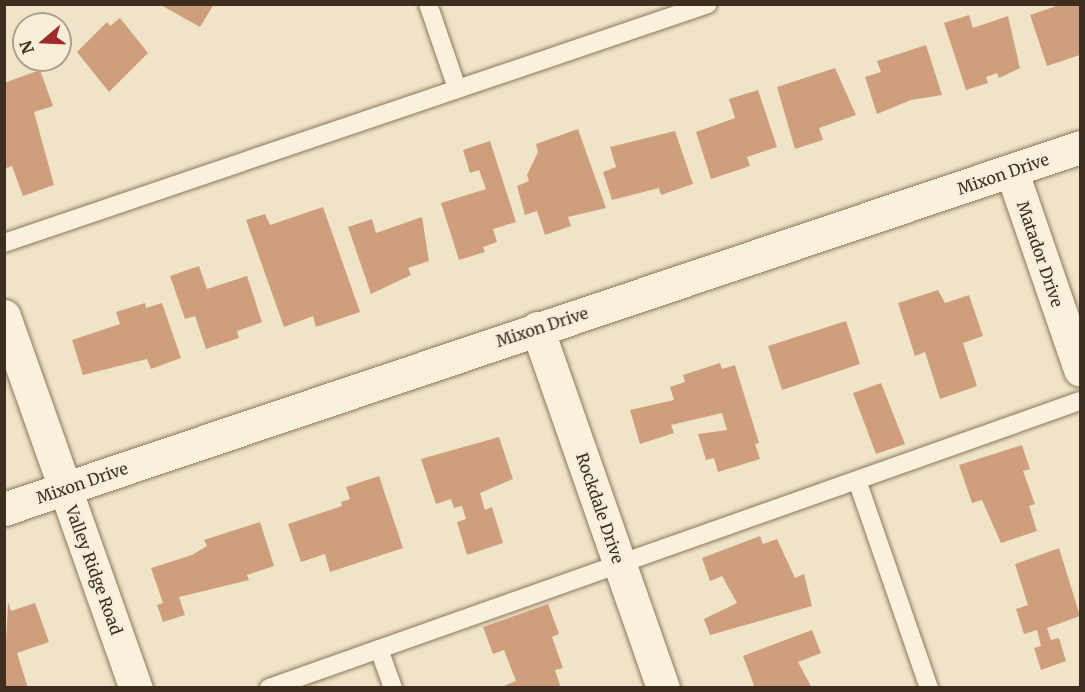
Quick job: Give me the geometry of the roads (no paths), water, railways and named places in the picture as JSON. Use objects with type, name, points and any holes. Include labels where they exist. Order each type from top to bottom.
[{"type":"street","name":"Mixon Drive","points":[[4,509],[537,328],[1012,172],[1080,147]]},
{"type":"street","name":"Matador Drive","points":[[1012,172],[1080,370]]},
{"type":"street","name":"Valley Ridge Road","points":[[4,316],[136,687]]},
{"type":"street","name":"Rockdale Drive","points":[[537,328],[663,687]]},
{"type":"lane","points":[[428,4],[457,88]]},
{"type":"lane","points":[[4,243],[708,4]]},
{"type":"lane","points":[[269,687],[858,483],[1080,401]]},
{"type":"lane","points":[[858,483],[929,687]]},
{"type":"lane","points":[[379,649],[393,687]]}]
